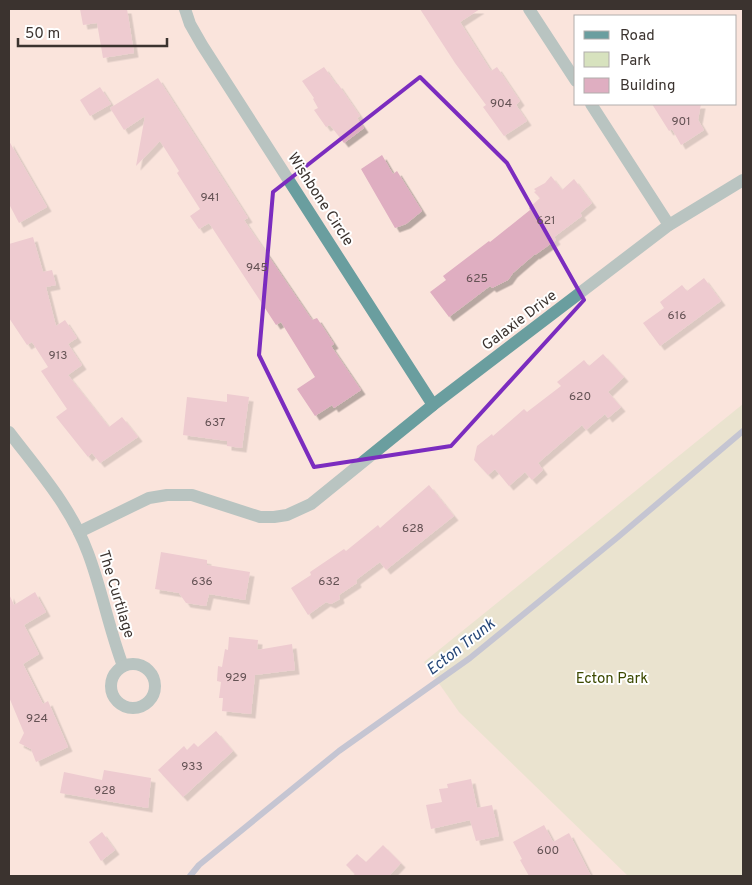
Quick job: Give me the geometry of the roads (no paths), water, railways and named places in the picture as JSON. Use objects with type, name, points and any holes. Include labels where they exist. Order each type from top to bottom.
[{"type":"street","name":"Wishbone Circle","points":[[185,9],[190,24],[202,45],[433,406]]},
{"type":"street","points":[[529,9],[574,78]]},
{"type":"street","points":[[592,105],[669,225]]},
{"type":"street","name":"Galaxie Drive","points":[[79,532],[149,498],[167,494],[192,495],[260,517],[274,517],[300,510],[321,497],[433,406],[669,225],[743,180]]},
{"type":"street","name":"The Curtilage","points":[[9,432],[54,490],[79,532],[88,552],[122,666]]},
{"type":"waterway","name":"Ecton Trunk","points":[[190,876],[199,865],[339,751],[470,658],[618,537],[743,431]]},
{"type":"park label","name":"Ecton Park","points":[[612,678]]}]
